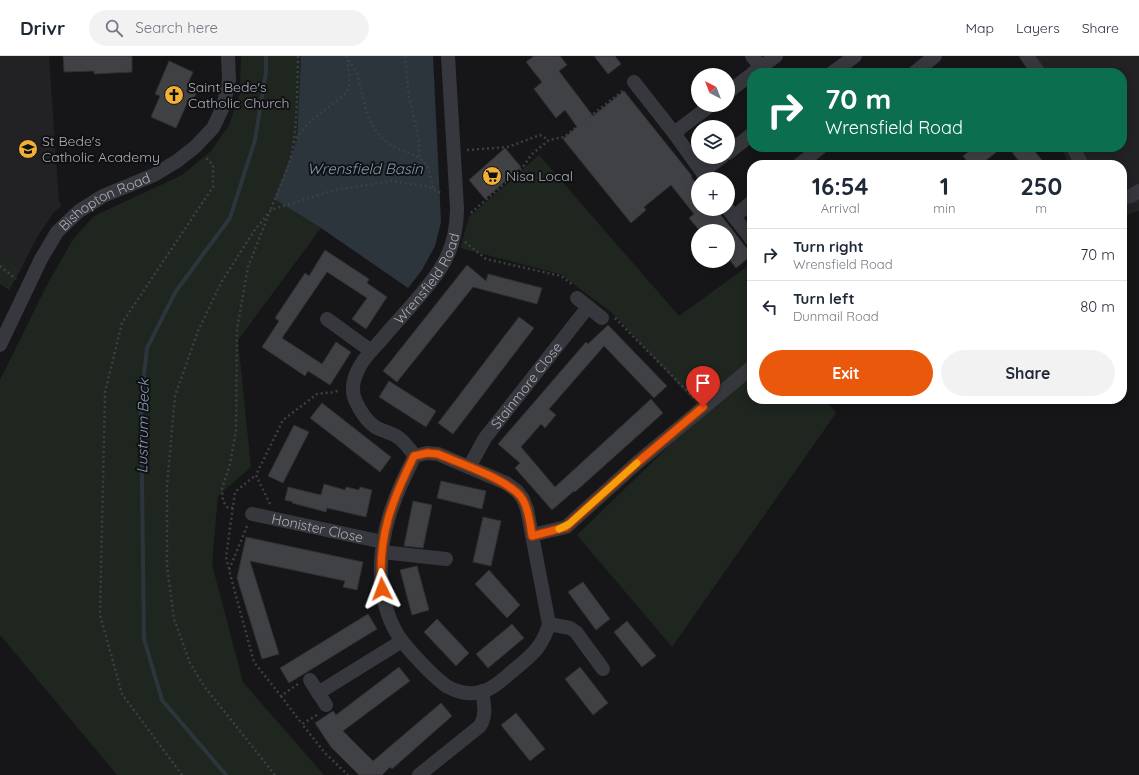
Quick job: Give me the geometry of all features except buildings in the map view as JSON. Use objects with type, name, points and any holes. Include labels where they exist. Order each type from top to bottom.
[{"type":"street","name":"Bishopton Road","points":[[0,345],[41,259],[57,232],[78,211],[103,196],[154,175],[177,161],[195,147],[213,128],[223,107],[229,80],[228,56]]},
{"type":"street","name":"Wrensfield Road","points":[[414,456],[402,440],[369,422],[356,403],[353,394],[354,382],[358,369],[371,351],[432,281],[449,251],[455,232],[457,217],[448,56]]},
{"type":"street","points":[[752,56],[754,68]]},
{"type":"street","points":[[759,68],[776,56]]},
{"type":"street","points":[[839,68],[855,56]]},
{"type":"street","points":[[920,68],[936,56]]},
{"type":"street","points":[[1026,56],[1035,68]]},
{"type":"street","points":[[735,87],[747,77]]},
{"type":"street","points":[[634,82],[674,133],[701,172]]},
{"type":"street","points":[[674,133],[702,112]]},
{"type":"street","points":[[735,147],[747,138]]},
{"type":"street","points":[[805,160],[815,152]]},
{"type":"street","points":[[708,172],[715,164]]},
{"type":"street","points":[[1127,197],[1139,191]]},
{"type":"street","points":[[735,211],[747,205]]},
{"type":"street","points":[[733,216],[747,234]]},
{"type":"street","name":"Stainmore Close","points":[[469,467],[485,438],[582,303],[602,318]]},
{"type":"street","points":[[327,319],[371,351]]},
{"type":"street","points":[[532,536],[566,527],[638,462],[747,371]]},
{"type":"street","points":[[427,453],[438,454],[469,467],[506,483],[517,491],[523,499],[527,509],[549,624],[542,643],[534,653],[497,684],[474,693],[464,692],[448,687],[438,680],[402,641],[391,621],[382,589],[381,576],[383,547],[390,510],[414,456],[427,453]]},
{"type":"street","name":"Honister Close","points":[[252,514],[383,547],[446,559]]},
{"type":"street","points":[[549,624],[570,628],[576,632],[603,670]]},
{"type":"street","points":[[318,693],[402,641]]},
{"type":"street","points":[[310,680],[326,705]]},
{"type":"street","points":[[419,775],[480,726],[484,719],[485,712],[482,691]]},
{"type":"path","points":[[293,146],[298,56]]},
{"type":"path","points":[[233,508],[228,508],[223,501],[222,489],[230,464],[236,431],[237,329],[248,267],[271,210],[299,133],[308,123],[348,90],[350,68],[346,56]]},
{"type":"path","points":[[346,56],[358,76],[366,111],[370,122],[377,133],[391,146],[420,158],[429,169],[434,189]]},
{"type":"path","points":[[405,56],[409,98],[419,140],[420,158]]},
{"type":"path","points":[[457,217],[469,214],[523,168],[531,155],[549,140],[564,137],[634,82]]},
{"type":"path","points":[[453,150],[508,147],[540,135],[549,140]]},
{"type":"path","points":[[182,775],[122,694],[100,615],[104,400],[122,323],[213,187],[213,166],[195,147]]},
{"type":"path","points":[[275,775],[204,686],[190,663],[174,619],[167,566],[167,486],[175,396],[196,338],[222,281],[254,231],[271,210],[335,190],[392,180],[403,181],[434,189],[441,194],[456,195]]},
{"type":"path","points":[[0,266],[27,288]]},
{"type":"path","points":[[348,775],[325,753],[254,662],[226,557],[235,492],[256,475],[283,420],[317,394],[335,392],[354,382]]},
{"type":"path","points":[[256,475],[268,499],[274,519]]},
{"type":"path","points":[[229,570],[252,514]]},
{"type":"path","points":[[281,696],[308,678],[310,680]]},
{"type":"path","points":[[302,724],[328,708],[326,705]]},
{"type":"shaded area","name":"St Bede's Catholic Academy","points":[[0,56],[49,56],[59,201],[62,205],[54,212],[36,239],[21,269],[0,252]]},
{"type":"shaded area","points":[[241,56],[301,56],[297,140],[274,199],[321,228],[238,340],[251,467],[218,496],[212,564],[243,682],[324,775],[117,775],[0,635],[0,380],[46,287],[73,239],[94,216],[182,175],[211,151],[229,125],[240,93]]},
{"type":"shaded area","points":[[1018,56],[1139,56],[1139,211],[1127,215],[1127,160],[1066,160],[1064,152],[1127,152],[1127,68],[1026,68]]},
{"type":"shaded area","points":[[539,155],[679,316],[747,267],[747,404],[829,404],[836,413],[672,647],[577,535],[704,412],[611,312],[560,274],[460,248],[469,217]]},
{"type":"shaded area","points":[[0,252],[21,269],[9,290],[0,284]]},
{"type":"water","name":"Wrensfield Basin","points":[[301,56],[433,56],[441,222],[435,246],[422,270],[408,288],[321,228],[274,199],[297,140]]},
{"type":"waterway","name":"Lustrum Beck","points":[[226,775],[162,700],[144,639],[141,401],[147,348],[176,291],[230,218],[255,140],[266,72],[266,56]]},
{"type":"slow traffic","points":[[559,529],[566,527],[637,463]]},
{"type":"place","name":"Saint Bede's Catholic Church","points":[[174,95]]},
{"type":"place","name":"St Bede's Catholic Academy","points":[[28,149]]},
{"type":"place","name":"Nisa Local","points":[[492,176]]},
{"type":"route","points":[[382,589],[381,560],[386,526],[390,510],[414,456],[427,453],[438,454],[506,483],[517,491],[523,499],[527,509],[532,536],[566,527],[638,462],[703,407]]}]
